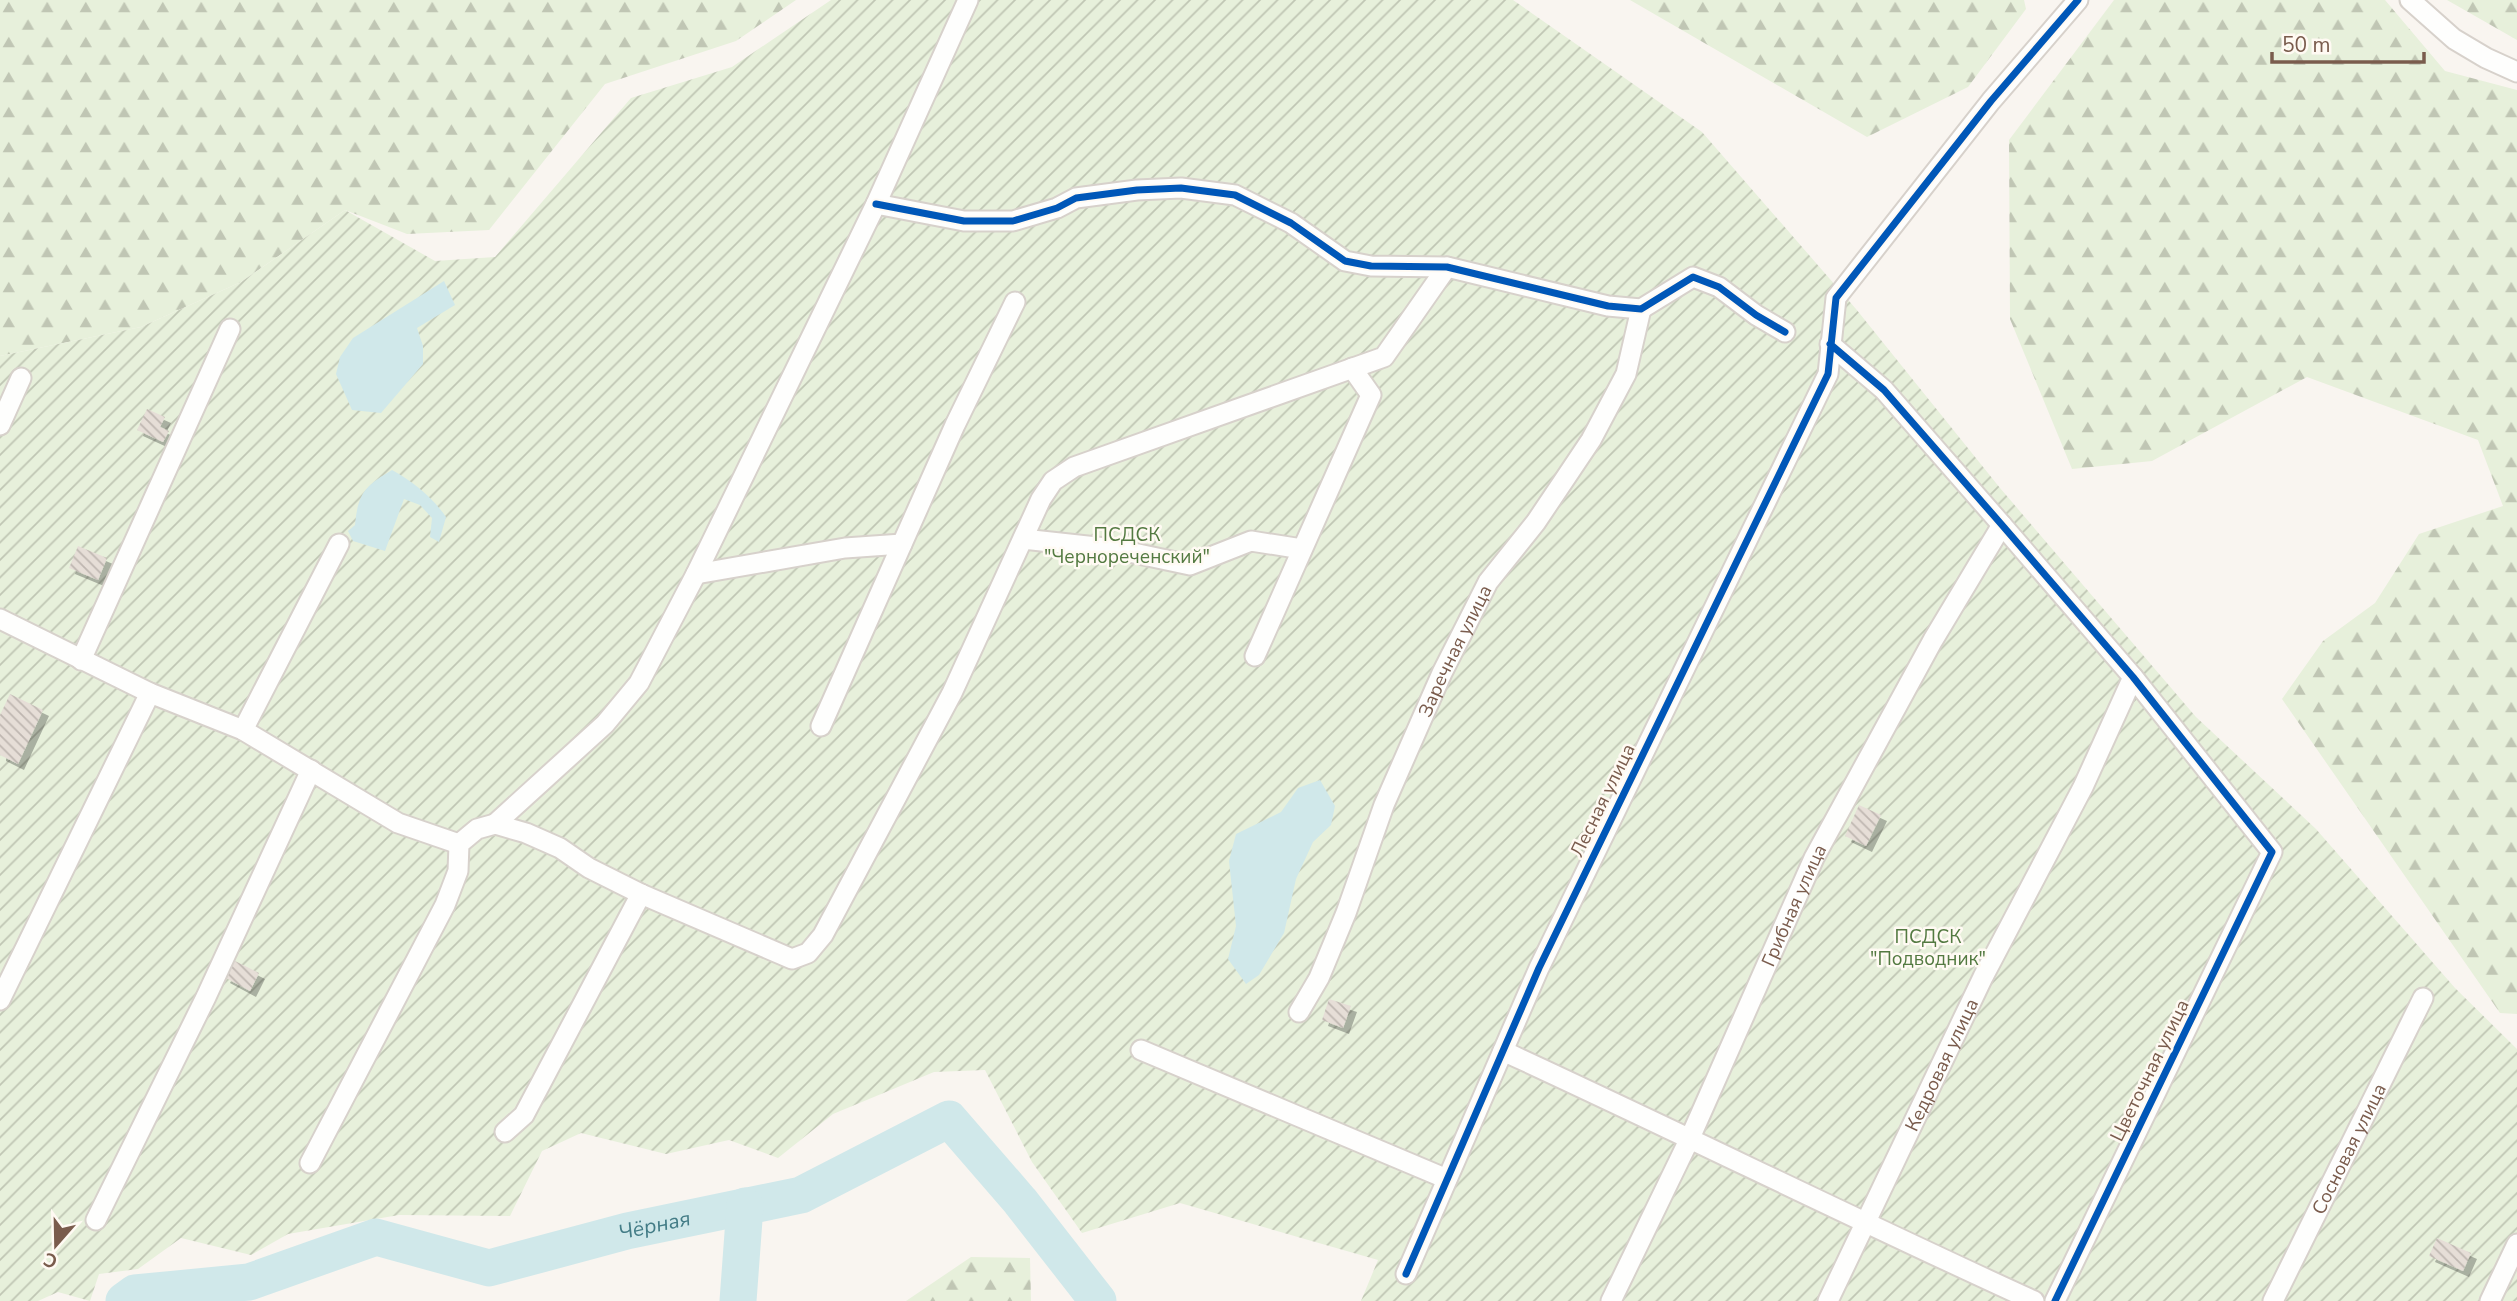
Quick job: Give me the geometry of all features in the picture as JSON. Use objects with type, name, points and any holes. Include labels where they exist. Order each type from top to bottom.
[{"type":"street","points":[[310,1163],[445,905],[458,871],[459,844],[477,829],[495,824],[605,724],[639,683],[696,574],[876,204],[968,0]]},
{"type":"street","name":"Лесная улица","points":[[1406,1274],[1539,968],[1828,374],[1836,298],[1991,100],[2078,0]]},
{"type":"street","points":[[2410,0],[2454,39],[2517,72]]},
{"type":"street","points":[[876,204],[964,221],[1013,220],[1057,208],[1076,198],[1137,190],[1181,188],[1234,195],[1291,223],[1345,261],[1371,266],[1447,267],[1608,306],[1641,309],[1693,277],[1719,287],[1756,316],[1785,332]]},
{"type":"street","points":[[495,824],[526,833],[560,848],[589,868],[641,894],[792,959],[808,953],[823,935],[952,693],[1041,499],[1053,481],[1074,467],[1384,356],[1447,267]]},
{"type":"street","points":[[821,726],[955,425],[1015,302]]},
{"type":"street","name":"Заречная улица","points":[[1299,1012],[1319,978],[1346,913],[1384,805],[1442,673],[1488,582],[1536,522],[1591,440],[1626,374],[1641,309]]},
{"type":"street","points":[[80,660],[230,329]]},
{"type":"street","points":[[1830,344],[1884,390],[2133,677]]},
{"type":"street","points":[[1255,656],[1371,395],[1352,368]]},
{"type":"street","points":[[0,425],[21,378]]},
{"type":"street","name":"Грибная улица","points":[[1611,1301],[1690,1138],[1814,858],[1933,640],[2002,525]]},
{"type":"street","points":[[1023,539],[1115,549],[1190,565],[1251,541],[1303,549]]},
{"type":"street","points":[[243,730],[339,544]]},
{"type":"street","points":[[696,574],[845,548],[902,544]]},
{"type":"street","points":[[0,619],[150,693],[243,730],[398,823],[459,844]]},
{"type":"street","name":"Цветочная улица","points":[[2055,1301],[2272,852],[2133,677]]},
{"type":"street","name":"Кедровая улица","points":[[1828,1301],[1983,977],[2083,787],[2133,677]]},
{"type":"street","points":[[0,1000],[150,693]]},
{"type":"street","points":[[96,1220],[206,997],[311,770]]},
{"type":"street","points":[[505,1132],[524,1115],[641,894]]},
{"type":"street","name":"Сосновая улица","points":[[2273,1301],[2423,998]]},
{"type":"street","points":[[1141,1051],[1447,1179]]},
{"type":"street","points":[[1503,1051],[1690,1138],[1865,1224],[2034,1301]]},
{"type":"street","points":[[2490,1301],[2517,1244]]},
{"type":"green space","points":[[0,0],[796,0],[736,41],[605,84],[489,230],[407,234],[345,210],[241,282],[141,327],[0,356]]},
{"type":"green space","name":"ПСДСК \"Чернореченский\"","points":[[831,0],[1513,0],[1702,132],[1856,309],[2000,488],[2196,717],[2316,829],[2455,988],[2517,1049],[2517,1301],[1361,1301],[1378,1260],[1180,1203],[1082,1233],[1032,1162],[985,1070],[934,1072],[833,1114],[778,1158],[729,1140],[666,1154],[581,1133],[542,1151],[510,1216],[399,1215],[288,1234],[251,1255],[181,1238],[138,1269],[99,1274],[90,1301],[58,1292],[38,1301],[0,1301],[0,356],[141,327],[241,282],[345,210],[435,261],[495,257],[631,98],[732,67]]},
{"type":"green space","points":[[1630,0],[2024,0],[2026,9],[1968,87],[1867,137]]},
{"type":"green space","points":[[2114,0],[2385,0],[2445,71],[2517,90],[2517,1014],[2500,1013],[2282,699],[2323,641],[2375,603],[2419,534],[2503,506],[2478,440],[2307,377],[2152,461],[2072,469],[2010,319],[2009,140]]},
{"type":"green space","points":[[2447,0],[2517,0],[2517,40]]},
{"type":"green space","points":[[971,1257],[1030,1258],[1031,1301],[906,1301]]},
{"type":"water","points":[[444,281],[455,305],[417,328],[423,346],[423,364],[381,413],[352,410],[336,374],[340,357],[353,338]]},
{"type":"water","points":[[392,470],[422,490],[446,517],[439,542],[430,537],[432,518],[420,505],[404,499],[385,551],[353,541],[348,531],[355,525],[361,498],[369,486]]},
{"type":"water","points":[[1320,780],[1335,806],[1331,825],[1313,842],[1296,879],[1284,933],[1259,975],[1246,984],[1228,959],[1236,926],[1229,861],[1236,834],[1281,812],[1298,788]]},
{"type":"building","points":[[147,409],[165,417],[160,427],[169,431],[163,442],[137,430]]},
{"type":"building","points":[[78,546],[107,558],[98,580],[69,568]]},
{"type":"building","points":[[10,694],[43,710],[18,764],[0,755],[0,715]]},
{"type":"building","points":[[1859,805],[1881,815],[1866,846],[1845,836]]},
{"type":"building","points":[[233,960],[259,973],[250,991],[224,977]]},
{"type":"building","points":[[1329,999],[1351,1006],[1343,1028],[1322,1020]]},
{"type":"building","points":[[2437,1238],[2471,1253],[2463,1271],[2429,1256]]},
{"type":"waterway","name":"Чёрная","points":[[124,1301],[135,1293],[249,1282],[376,1237],[489,1268],[627,1231],[801,1195],[949,1119],[1020,1201],[1098,1301]]},
{"type":"waterway","points":[[738,1301],[745,1206]]},
{"type":"cycle path","points":[[1406,1274],[1539,968],[1828,374],[1836,298],[1991,101],[2078,0]]},
{"type":"cycle path","points":[[876,204],[964,221],[1013,221],[1057,208],[1076,198],[1137,190],[1181,188],[1235,195],[1291,223],[1345,261],[1371,266],[1447,267],[1608,306],[1641,309],[1693,277],[1719,287],[1756,315],[1785,332]]},
{"type":"cycle path","points":[[1830,344],[1884,390],[2002,525],[2133,677],[2272,852],[2055,1301]]},
{"type":"park label","name":"ПСДСК \"Подводник\"","points":[[1928,947]]}]
